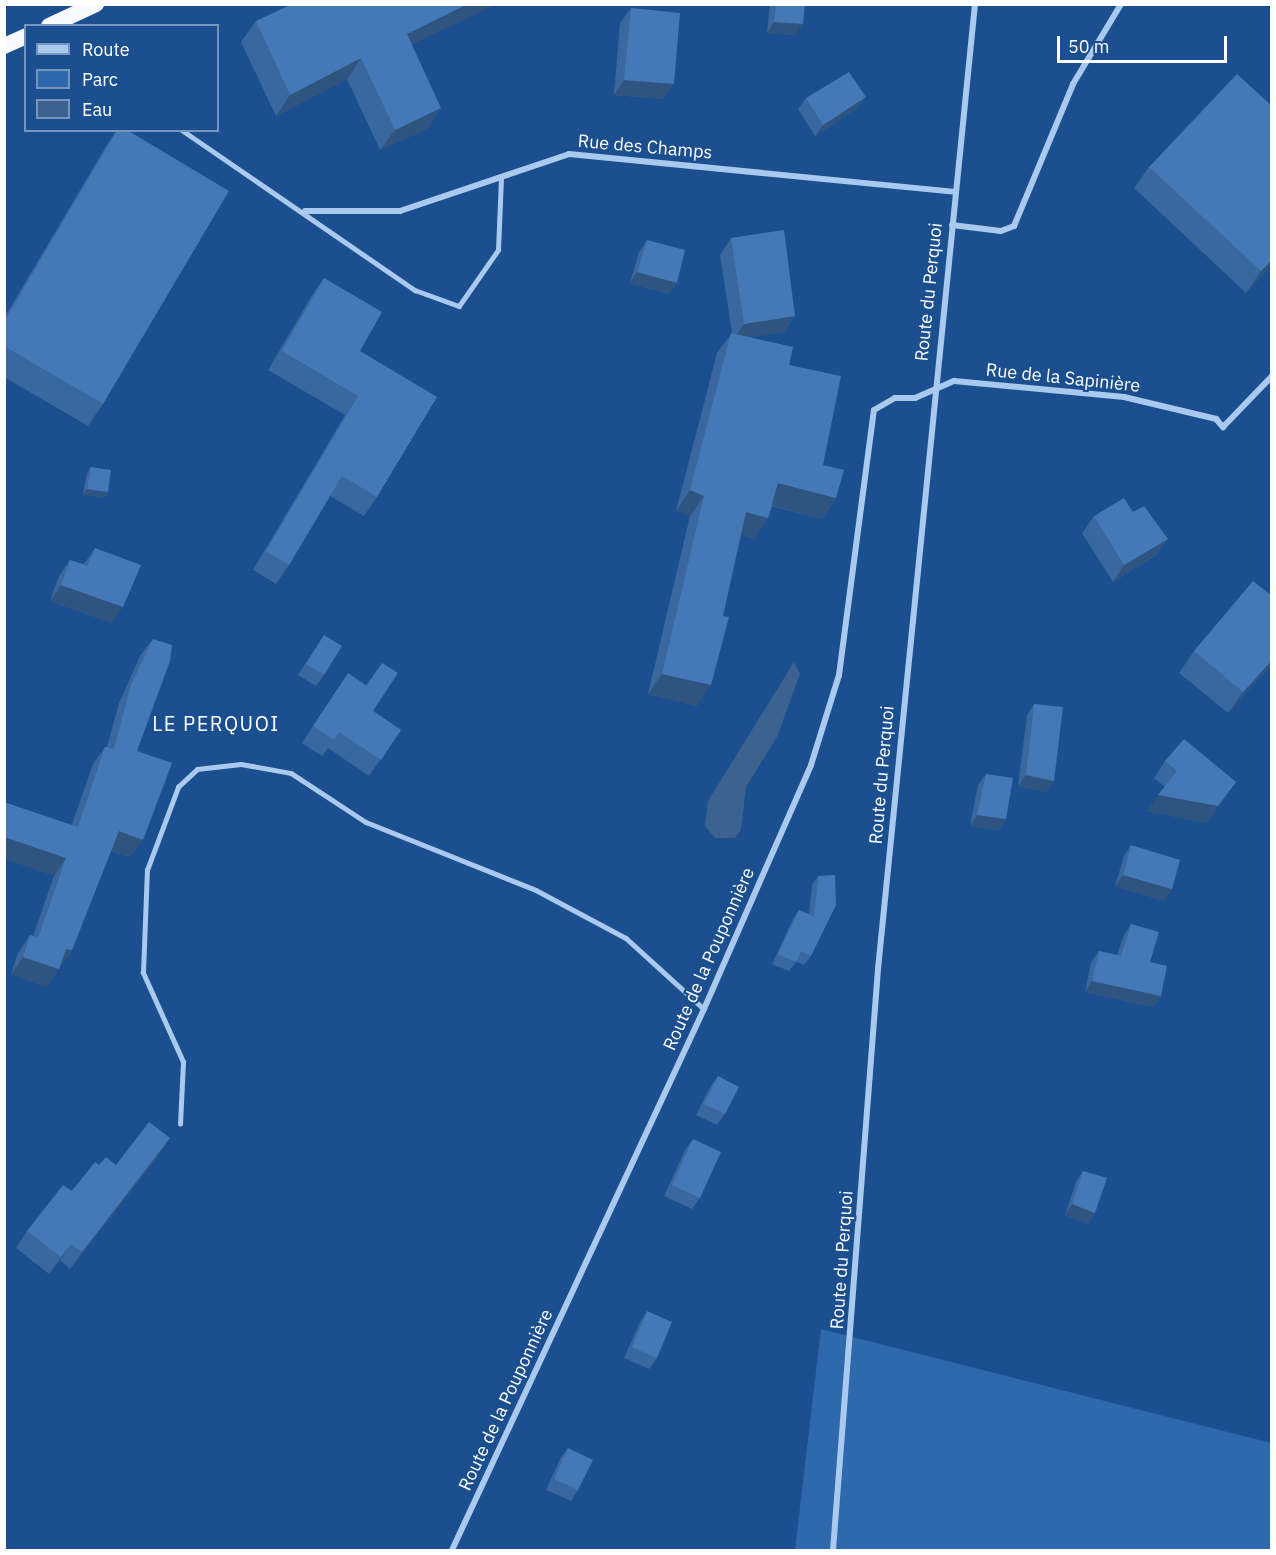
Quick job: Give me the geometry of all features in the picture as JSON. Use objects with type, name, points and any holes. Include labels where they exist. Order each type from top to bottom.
[{"type":"highway","points":[[53,24],[96,4]]},
{"type":"highway","points":[[4,46],[24,37]]},
{"type":"street","name":"Route du Perquoi","points":[[833,1551],[878,969],[934,392],[975,4]]},
{"type":"street","points":[[952,225],[1001,231],[1014,226],[1073,84],[1120,4]]},
{"type":"street","name":"Rue des Champs","points":[[305,211],[400,211],[570,154],[955,192]]},
{"type":"street","name":"Rue de la Sapinière","points":[[934,392],[954,381],[1124,397],[1216,419],[1223,427],[1272,376]]},
{"type":"street","name":"Route de la Pouponnière","points":[[452,1551],[704,1009],[811,765],[839,675],[874,410],[895,398],[934,392]]},
{"type":"lane","points":[[185,132],[305,211],[415,290],[459,306],[498,250],[501,178]]},
{"type":"lane","points":[[180,1124],[183,1062],[143,973],[147,870],[178,787],[197,768],[241,764],[291,773],[366,822],[536,890],[626,938],[704,1009]]},
{"type":"green space","points":[[821,1329],[1271,1443],[1271,1550],[795,1550]]},
{"type":"water","points":[[794,662],[800,674],[777,737],[746,787],[741,830],[735,838],[715,838],[705,826],[708,801]]},
{"type":"building","points":[[292,4],[468,4],[407,34],[441,108],[395,130],[361,58],[290,95],[256,21]]},
{"type":"building","points":[[776,4],[805,4],[803,24],[774,22]]},
{"type":"building","points":[[631,8],[680,13],[674,84],[624,80]]},
{"type":"building","points":[[849,72],[866,97],[823,125],[806,98]]},
{"type":"building","points":[[1237,74],[1272,106],[1272,260],[1261,271],[1149,167]]},
{"type":"building","points":[[116,132],[130,132],[229,191],[103,404],[4,346],[4,322]]},
{"type":"building","points":[[784,230],[795,316],[744,324],[731,238]]},
{"type":"building","points":[[647,240],[685,250],[677,283],[637,272]]},
{"type":"building","points":[[324,278],[382,312],[360,351],[437,397],[377,497],[342,476],[289,565],[266,551],[358,396],[282,351]]},
{"type":"building","points":[[731,333],[793,347],[789,365],[841,376],[823,465],[844,470],[836,498],[778,483],[768,518],[746,512],[723,616],[729,617],[711,685],[662,674],[704,496],[690,490]]},
{"type":"building","points":[[91,467],[111,470],[108,492],[87,489]]},
{"type":"building","points":[[1124,498],[1133,512],[1144,506],[1168,539],[1124,565],[1094,516]]},
{"type":"building","points":[[95,548],[141,565],[123,607],[61,585],[70,560],[87,566]]},
{"type":"building","points":[[1253,581],[1272,596],[1272,660],[1243,692],[1194,651]]},
{"type":"building","points":[[324,635],[342,646],[324,675],[306,664]]},
{"type":"building","points":[[153,639],[172,645],[170,661],[137,751],[172,763],[143,840],[119,831],[72,950],[66,949],[59,969],[23,957],[30,935],[38,938],[66,858],[4,837],[4,802],[78,827],[105,747],[114,749],[131,685]]},
{"type":"building","points":[[382,663],[398,673],[373,711],[401,730],[381,760],[339,732],[334,740],[313,726],[348,673],[367,686]]},
{"type":"building","points":[[1034,704],[1063,707],[1054,781],[1026,775]]},
{"type":"building","points":[[1184,739],[1236,782],[1218,806],[1158,795],[1177,771],[1165,761]]},
{"type":"building","points":[[986,774],[1013,778],[1006,819],[977,815]]},
{"type":"building","points":[[1131,845],[1180,860],[1172,889],[1123,875]]},
{"type":"building","points":[[835,875],[836,905],[811,956],[801,951],[796,962],[778,954],[799,910],[814,917],[818,876]]},
{"type":"building","points":[[1131,924],[1159,932],[1150,962],[1167,966],[1161,996],[1092,981],[1099,951],[1121,956]]},
{"type":"building","points":[[718,1076],[739,1087],[725,1114],[704,1104]]},
{"type":"building","points":[[149,1122],[170,1138],[82,1252],[71,1244],[61,1257],[27,1231],[63,1185],[72,1191],[95,1162],[99,1165],[106,1157],[116,1165]]},
{"type":"building","points":[[693,1139],[721,1152],[700,1198],[672,1185]]},
{"type":"building","points":[[1083,1171],[1107,1178],[1095,1213],[1072,1204]]},
{"type":"building","points":[[647,1311],[672,1322],[657,1358],[632,1347]]},
{"type":"building","points":[[568,1448],[593,1460],[578,1490],[554,1479]]},
{"type":"district","name":"LE PERQUOI","points":[[216,723]]}]
